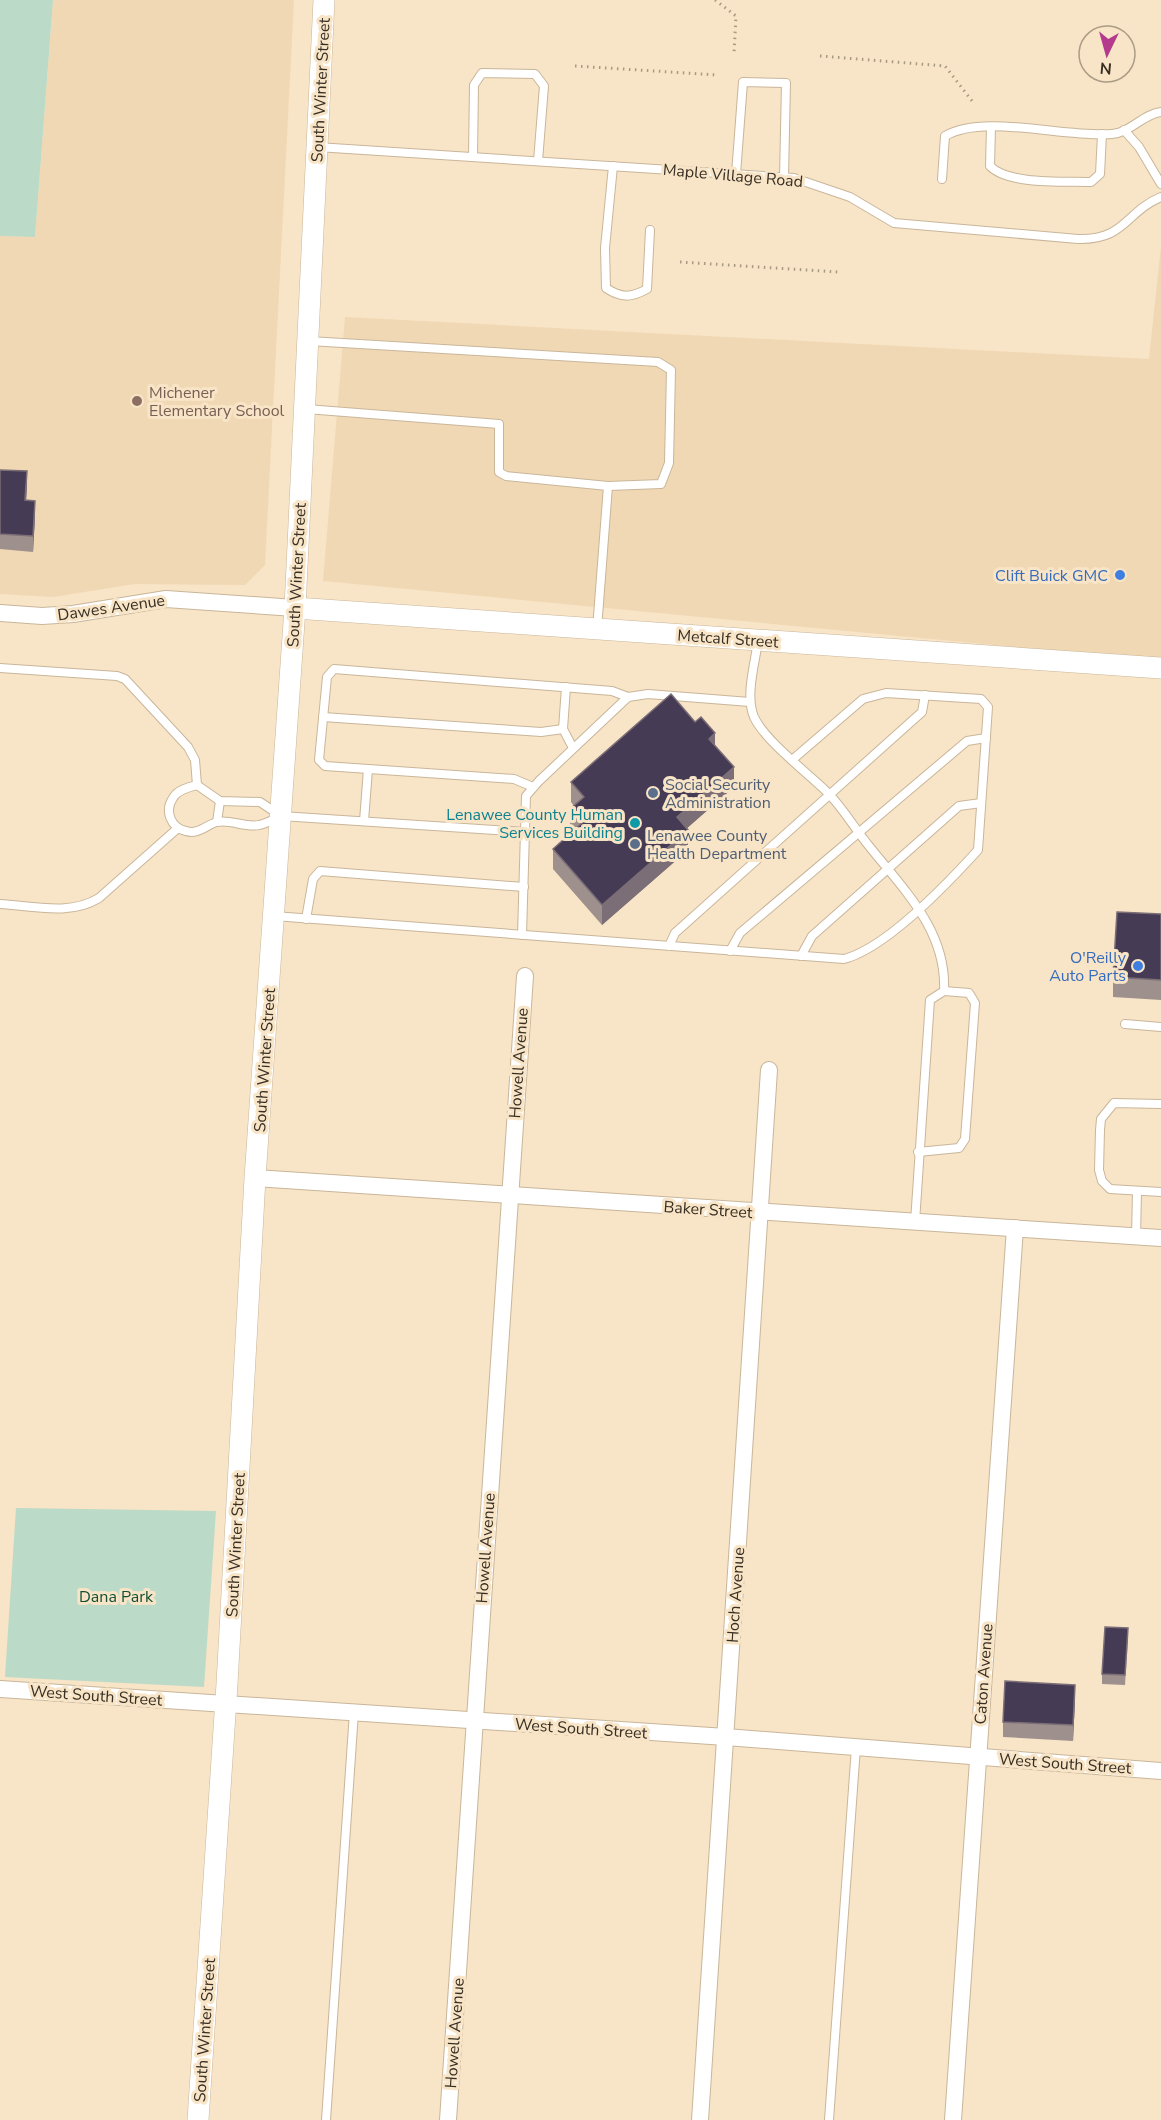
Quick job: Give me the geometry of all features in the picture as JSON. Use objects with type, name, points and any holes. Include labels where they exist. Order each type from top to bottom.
[{"type":"street","name":"South Winter Street","points":[[198,2120],[226,1704],[255,1178],[281,816],[306,409],[324,0]]},
{"type":"street","name":"Dawes Avenue","points":[[0,613],[42,616],[73,614],[166,599],[294,608]]},
{"type":"street","name":"Metcalf Street","points":[[294,608],[1161,668]]},
{"type":"street","name":"Howell Avenue","points":[[448,2120],[525,976]]},
{"type":"street","name":"Hoch Avenue","points":[[700,2120],[769,1070]]},
{"type":"street","name":"Baker Street","points":[[255,1178],[1161,1238]]},
{"type":"street","name":"Caton Avenue","points":[[953,2120],[1015,1228]]},
{"type":"street","name":"West South Street","points":[[0,1689],[726,1737],[1161,1771]]},
{"type":"lane","points":[[473,157],[474,85],[482,73],[535,74],[544,86],[538,161]]},
{"type":"lane","points":[[736,174],[743,82],[786,83],[784,177]]},
{"type":"lane","points":[[942,179],[945,136],[957,128],[991,127],[1115,134],[1151,113],[1161,112]]},
{"type":"lane","points":[[991,127],[990,166],[998,175],[1023,179],[1091,182],[1100,174],[1102,134]]},
{"type":"lane","points":[[1124,130],[1138,147],[1161,184]]},
{"type":"lane","name":"Maple Village Road","points":[[317,147],[784,177],[831,189],[894,223],[1078,239],[1105,237],[1117,231],[1161,197]]},
{"type":"lane","points":[[613,166],[606,248],[606,288],[617,296],[634,296],[647,289],[650,231]]},
{"type":"lane","points":[[306,409],[499,424],[499,472],[506,476],[608,486],[661,484],[669,463],[671,370],[658,362],[309,341]]},
{"type":"lane","points":[[597,629],[608,486]]},
{"type":"lane","points":[[758,640],[750,702],[755,718],[792,760],[830,795],[920,908],[939,950],[944,991]]},
{"type":"lane","points":[[0,668],[117,676],[125,679],[188,747],[195,760],[197,785]]},
{"type":"lane","points":[[533,787],[514,778],[326,766],[319,760],[327,677],[334,669],[612,691],[628,697],[648,694],[750,702]]},
{"type":"lane","points":[[566,687],[563,729],[573,748]]},
{"type":"lane","points":[[274,916],[844,959],[860,955],[920,908],[978,850],[988,707],[981,699],[886,693],[862,699],[792,760]]},
{"type":"lane","points":[[669,946],[675,933],[922,712],[925,695]]},
{"type":"lane","points":[[522,935],[526,795],[628,697]]},
{"type":"lane","points":[[323,717],[541,732],[563,729]]},
{"type":"lane","points":[[730,951],[740,933],[967,741],[986,738]]},
{"type":"lane","points":[[364,821],[368,769]]},
{"type":"lane","points":[[281,816],[260,802],[220,801],[197,785],[185,788],[173,797],[170,819],[178,828],[188,832],[218,822],[259,826],[281,816],[525,832]]},
{"type":"lane","points":[[218,822],[220,801]]},
{"type":"lane","points":[[801,956],[812,936],[959,806],[981,803]]},
{"type":"lane","points":[[0,904],[65,909],[85,906],[99,898],[178,828]]},
{"type":"lane","points":[[306,919],[313,879],[320,871],[524,887]]},
{"type":"lane","points":[[915,1222],[918,1152],[930,1000],[944,991],[969,993],[975,1003],[965,1139],[959,1148],[918,1152]]},
{"type":"lane","points":[[1125,1024],[1161,1027]]},
{"type":"lane","points":[[1161,1104],[1114,1103],[1101,1119],[1099,1170],[1102,1181],[1110,1189],[1161,1192]]},
{"type":"lane","points":[[1136,1237],[1137,1191]]},
{"type":"lane","points":[[326,2120],[354,1712]]},
{"type":"lane","points":[[829,2120],[856,1747]]},
{"type":"path","points":[[716,0],[736,16],[734,53]]},
{"type":"path","points":[[820,56],[945,66],[972,101]]},
{"type":"path","points":[[575,66],[718,75]]},
{"type":"path","points":[[680,262],[838,272]]},
{"type":"shaded area","name":"Michener Elementary School","points":[[53,0],[294,0],[265,565],[245,585],[135,584],[53,597],[0,594],[0,236],[35,237]]},
{"type":"shaded area","points":[[1161,246],[1161,661],[323,581],[345,317],[1149,359]]},
{"type":"green space","points":[[0,0],[53,0],[35,237],[0,236]]},
{"type":"green space","name":"Dana Park","points":[[16,1508],[216,1511],[204,1687],[5,1677]]},
{"type":"building","points":[[0,470],[27,471],[25,500],[35,501],[33,536],[0,534]]},
{"type":"building","name":"Lenawee County Human Services Building","points":[[671,694],[695,722],[701,717],[715,733],[709,739],[734,767],[677,817],[688,830],[602,905],[553,849],[582,823],[570,809],[584,797],[571,782]]},
{"type":"building","name":"O'Reilly Auto Parts","points":[[1117,912],[1161,914],[1161,980],[1113,977]]},
{"type":"building","points":[[1105,1627],[1128,1628],[1125,1675],[1102,1674]]},
{"type":"building","points":[[1005,1681],[1075,1685],[1073,1725],[1003,1722]]},
{"type":"place","name":"Michener Elementary School","points":[[137,401]]},
{"type":"place","name":"Clift Buick GMC","points":[[1120,575]]},
{"type":"place","name":"Social Security Administration","points":[[653,793]]},
{"type":"place","name":"Lenawee County Human Services Building","points":[[635,823]]},
{"type":"place","name":"Lenawee County Health Department","points":[[635,844]]},
{"type":"place","name":"O'Reilly Auto Parts","points":[[1138,966]]}]
